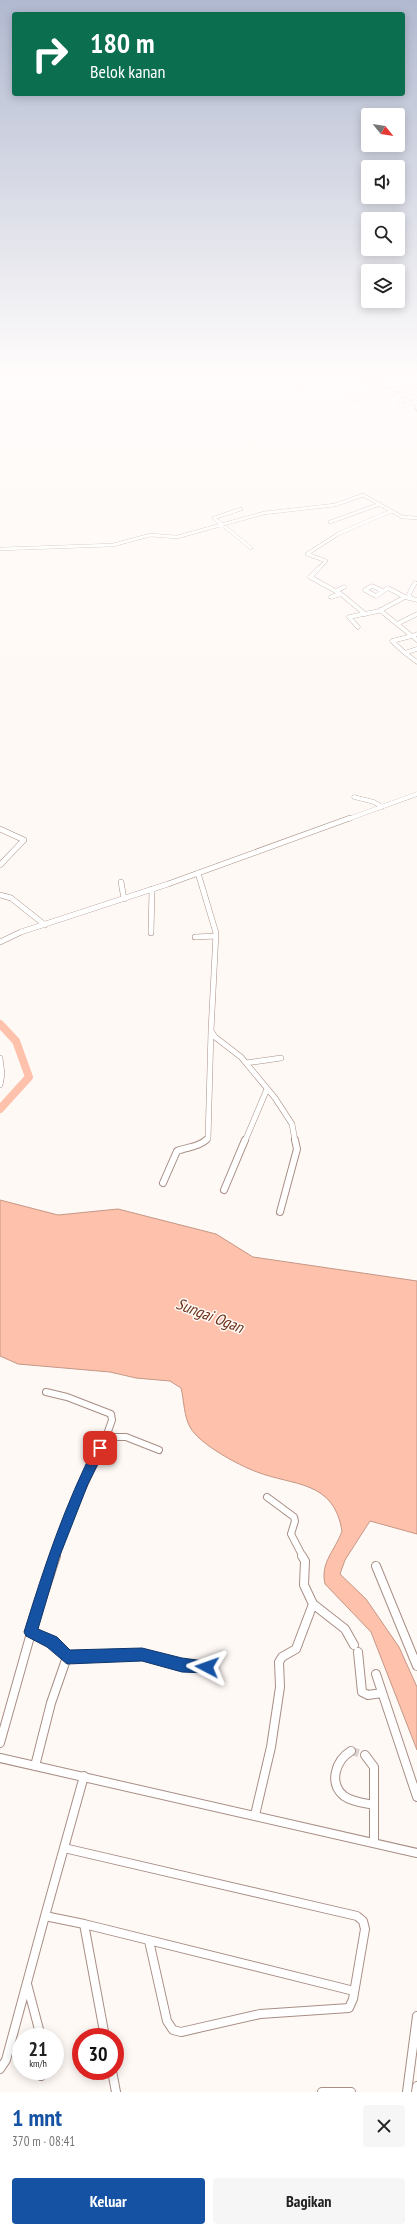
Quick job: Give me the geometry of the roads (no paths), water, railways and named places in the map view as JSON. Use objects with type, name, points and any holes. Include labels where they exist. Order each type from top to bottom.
[{"type":"street","points":[[0,549],[83,544],[115,545],[149,535],[178,537],[264,513],[342,504],[360,496],[368,497],[404,518],[417,518]]},
{"type":"street","points":[[330,522],[380,504]]},
{"type":"street","points":[[242,509],[214,518],[251,548]]},
{"type":"street","points":[[365,614],[341,594],[310,577],[326,560],[307,554],[338,534],[391,511]]},
{"type":"street","points":[[410,597],[409,594],[415,583]]},
{"type":"street","points":[[336,591],[344,587]]},
{"type":"street","points":[[383,591],[388,588],[405,598]]},
{"type":"street","points":[[331,597],[341,594]]},
{"type":"street","points":[[358,627],[348,617],[380,610],[405,598],[410,597],[417,600]]},
{"type":"street","points":[[380,610],[417,640]]},
{"type":"street","points":[[397,624],[417,615]]},
{"type":"street","points":[[417,634],[392,641],[417,662]]},
{"type":"street","points":[[405,653],[417,649]]},
{"type":"street","points":[[0,942],[416,796]]},
{"type":"street","points":[[354,797],[374,802],[382,807]]},
{"type":"street","points":[[0,829],[24,840],[0,865]]},
{"type":"street","points":[[163,1183],[177,1151],[189,1146],[201,1146],[208,1139],[211,1031],[216,936],[198,873]]},
{"type":"street","points":[[121,882],[124,899]]},
{"type":"street","points":[[150,933],[152,889]]},
{"type":"street","points":[[0,895],[11,898],[45,925]]},
{"type":"street","points":[[195,937],[216,936]]},
{"type":"street","points":[[211,1031],[215,1037],[246,1063],[292,1124],[297,1149],[280,1212]]},
{"type":"street","points":[[0,1058],[2,1074],[0,1085]]},
{"type":"street","points":[[246,1063],[281,1058]]},
{"type":"street","points":[[224,1190],[267,1089]]},
{"type":"street","points":[[0,1743],[30,1632],[53,1558],[83,1481],[106,1437],[112,1420],[111,1414],[67,1397],[46,1392]]},
{"type":"street","points":[[106,1437],[114,1435],[125,1437],[159,1450]]},
{"type":"street","points":[[267,1497],[294,1517],[295,1521],[291,1534],[305,1561],[304,1585],[313,1604],[345,1629],[356,1649],[361,1663],[359,1671],[362,1692],[368,1695],[382,1693]]},
{"type":"street","points":[[376,1566],[417,1666]]},
{"type":"street","points":[[255,1815],[270,1752],[280,1687],[279,1662],[282,1657],[296,1648],[313,1604]]},
{"type":"street","points":[[30,1632],[52,1642],[67,1657],[142,1654],[182,1665],[207,1667]]},
{"type":"street","points":[[35,1766],[50,1703],[67,1657]]},
{"type":"street","points":[[376,1674],[417,1797]]},
{"type":"street","points":[[351,1751],[342,1756],[335,1771],[338,1788],[340,1792],[350,1799],[374,1805]]},
{"type":"street","points":[[364,1755],[370,1759],[374,1767],[374,1843]]},
{"type":"street","points":[[0,1758],[415,1851]]},
{"type":"street","points":[[0,2069],[6,2060],[84,1776]]},
{"type":"street","points":[[64,1848],[357,1916],[363,1921],[365,1929],[351,2005],[346,2009],[260,2014],[177,2032],[173,2030],[167,2021],[149,1941]]},
{"type":"street","points":[[45,1916],[84,1924],[354,1990]]},
{"type":"street","points":[[84,1924],[103,2028]]},
{"type":"street","points":[[27,1984],[39,2028]]},
{"type":"street","points":[[407,2092],[417,2016]]},
{"type":"street","points":[[114,2080],[116,2092]]},
{"type":"street","points":[[416,2092],[417,2086]]},
{"type":"street","points":[[322,2092],[351,2092]]},
{"type":"water","name":"Sungai Ogan","points":[[0,1200],[58,1215],[118,1209],[216,1234],[253,1257],[417,1281],[417,1534],[370,1521],[345,1560],[340,1574],[366,1599],[399,1647],[417,1687],[417,1750],[371,1632],[325,1584],[324,1576],[326,1563],[342,1531],[338,1514],[330,1502],[321,1494],[310,1488],[298,1483],[249,1469],[210,1447],[195,1434],[190,1427],[185,1413],[181,1388],[170,1381],[136,1378],[110,1372],[18,1364],[0,1356]]},
{"type":"waterway","points":[[0,1024],[16,1041],[29,1077],[0,1109]]},
{"type":"tunnel","points":[[351,1751],[365,1755]]}]
